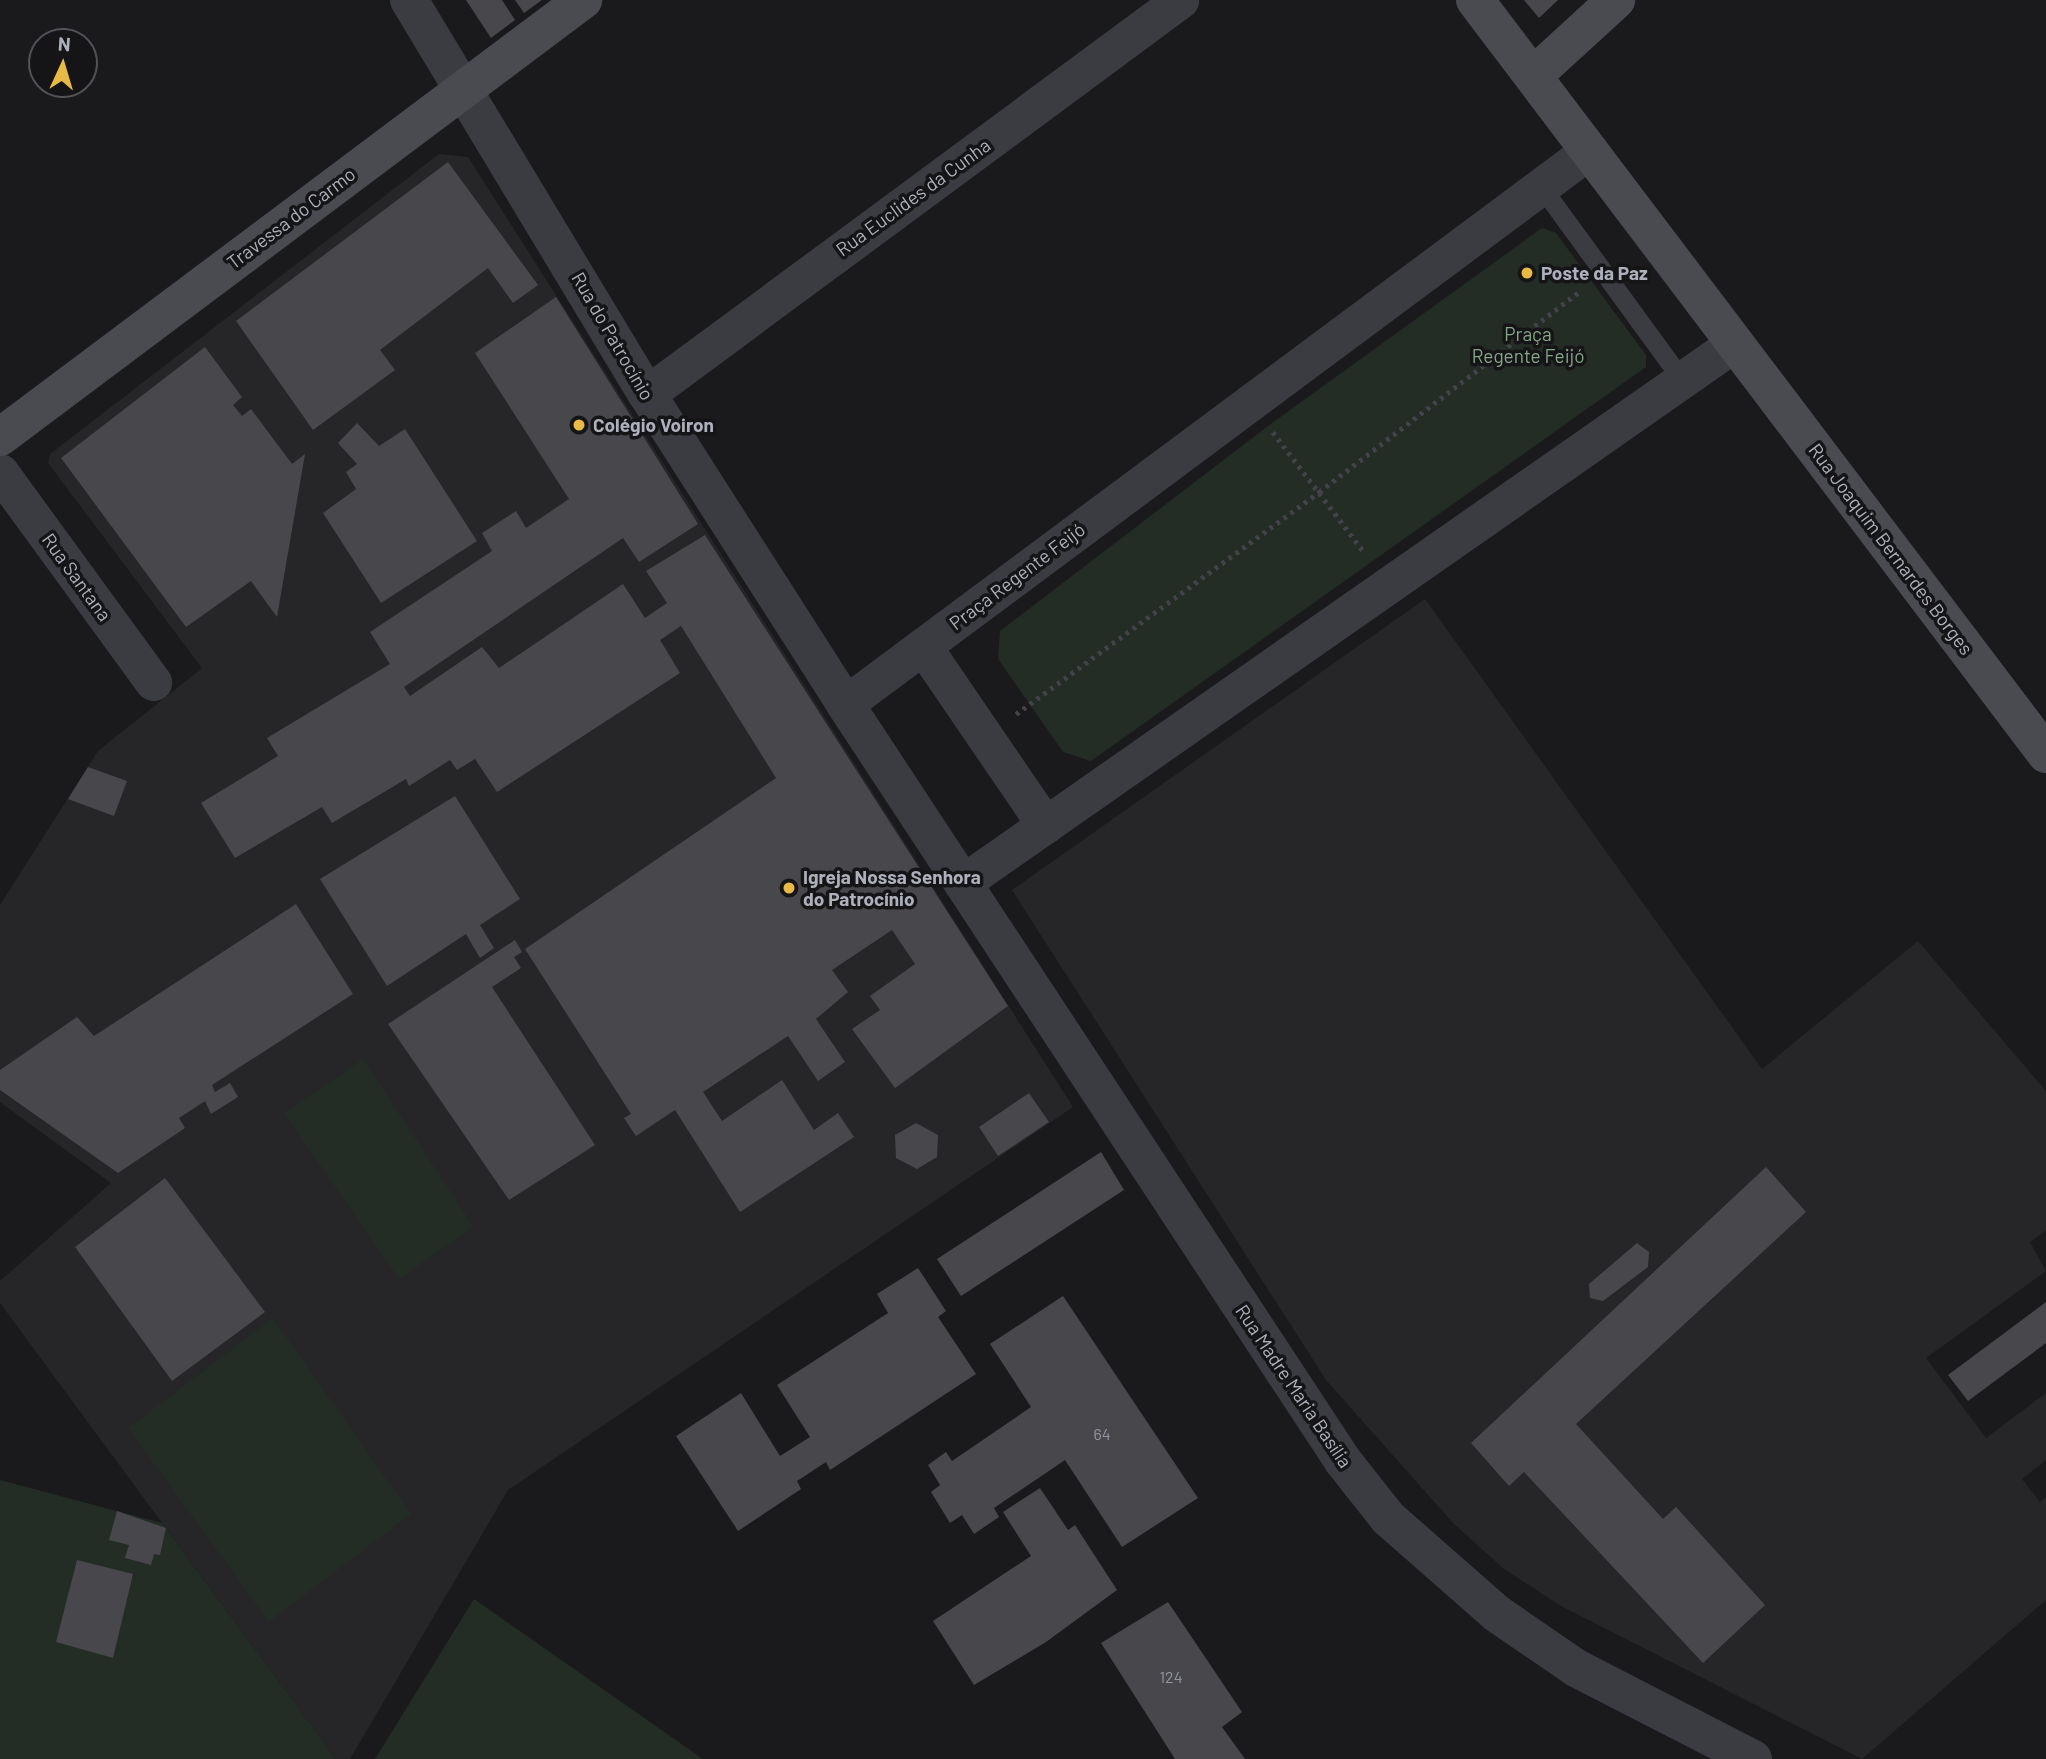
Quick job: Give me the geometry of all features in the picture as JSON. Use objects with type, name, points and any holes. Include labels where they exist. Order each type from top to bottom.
[{"type":"main road","name":"Travessa do Carmo","points":[[0,437],[583,0]]},
{"type":"main road","points":[[1475,0],[1735,343]]},
{"type":"main road","points":[[1533,76],[1616,0]]},
{"type":"main road","name":"Rua Joaquim Bernardes Borges","points":[[1735,343],[2046,754]]},
{"type":"street","name":"Rua do Patrocínio","points":[[409,0],[647,394],[845,704]]},
{"type":"street","name":"Rua Euclides da Cunha","points":[[647,394],[1180,0]]},
{"type":"street","name":"Praça Regente Feijó","points":[[845,704],[1590,150]]},
{"type":"street","points":[[845,704],[962,883],[1735,343]]},
{"type":"street","name":"Rua Santana","points":[[0,472],[153,682]]},
{"type":"street","points":[[923,646],[1045,825]]},
{"type":"street","name":"Rua Madre Maria Basília","points":[[962,883],[1343,1461],[1388,1518],[1496,1613],[1576,1668],[1753,1759]]},
{"type":"lane","points":[[1540,185],[1682,380]]},
{"type":"path","points":[[984,736],[1319,492],[1592,282]]},
{"type":"path","points":[[1268,426],[1371,560]]},
{"type":"shaded area","points":[[439,154],[468,157],[1073,1107],[508,1490],[350,1759],[336,1759],[0,1303],[0,1281],[111,1183],[0,1102],[0,905],[98,751],[202,668],[48,463],[50,454]]},
{"type":"shaded area","points":[[1425,599],[1762,1069],[1918,941],[2046,1091],[2046,1230],[2030,1242],[2046,1271],[1926,1358],[1986,1438],[2046,1393],[2046,1460],[2022,1479],[2040,1502],[2046,1497],[2046,1600],[1862,1759],[1561,1606],[1504,1569],[1453,1523],[1326,1380],[1012,890]]},
{"type":"green space","name":"Praça Regente Feijó","points":[[1542,228],[1556,233],[1646,355],[1646,367],[1091,761],[1063,752],[998,659],[1000,631],[1268,426]]},
{"type":"green space","points":[[363,1059],[474,1227],[399,1279],[284,1113]]},
{"type":"green space","points":[[273,1318],[411,1514],[269,1622],[128,1428]]},
{"type":"green space","points":[[0,1480],[162,1523],[336,1759],[0,1759]]},
{"type":"green space","points":[[474,1599],[703,1759],[375,1759]]},
{"type":"building","points":[[466,0],[502,0],[515,20],[491,38]]},
{"type":"building","points":[[515,0],[542,0],[524,13]]},
{"type":"building","points":[[1524,0],[1558,0],[1539,18]]},
{"type":"building","points":[[448,162],[538,285],[513,303],[488,268],[380,350],[395,370],[313,430],[236,321]]},
{"type":"building","points":[[556,297],[698,524],[639,562],[623,538],[404,687],[410,696],[482,647],[499,668],[623,584],[645,618],[667,603],[646,571],[705,535],[1008,1006],[895,1088],[852,1029],[880,1010],[870,996],[915,964],[892,930],[832,970],[848,992],[816,1019],[845,1062],[818,1081],[788,1036],[703,1092],[722,1121],[782,1080],[814,1130],[838,1113],[854,1137],[740,1212],[675,1110],[636,1136],[624,1118],[631,1114],[525,949],[776,778],[681,626],[660,640],[680,673],[497,792],[475,759],[457,770],[450,760],[409,786],[406,779],[332,823],[322,807],[235,858],[201,803],[278,756],[267,738],[390,664],[370,632],[492,551],[482,533],[516,511],[526,528],[569,499],[475,353]]},
{"type":"building","points":[[205,347],[242,397],[233,405],[242,416],[251,409],[292,464],[305,454],[277,617],[251,581],[186,627],[61,458]]},
{"type":"building","points":[[357,423],[379,446],[405,429],[477,541],[381,603],[323,513],[356,489],[346,472],[357,464],[338,443]]},
{"type":"building","points":[[88,767],[127,781],[114,816],[68,799]]},
{"type":"building","points":[[455,796],[520,899],[480,925],[494,948],[480,958],[466,934],[387,986],[320,879]]},
{"type":"building","points":[[296,904],[353,994],[212,1085],[215,1092],[230,1083],[238,1097],[211,1114],[205,1101],[179,1118],[185,1128],[118,1173],[0,1090],[0,1070],[77,1017],[94,1036]]},
{"type":"building","points":[[515,940],[522,952],[514,957],[521,968],[492,987],[595,1145],[509,1200],[388,1024]]},
{"type":"building","points":[[1029,1093],[1049,1122],[998,1156],[979,1127]]},
{"type":"building","points":[[916,1123],[938,1135],[937,1157],[917,1169],[896,1158],[895,1135]]},
{"type":"building","points":[[1101,1152],[1124,1190],[961,1296],[937,1259]]},
{"type":"building","points":[[1766,1167],[1806,1212],[1576,1424],[1663,1519],[1676,1507],[1765,1605],[1703,1663],[1524,1472],[1509,1486],[1471,1443]]},
{"type":"building","points":[[165,1178],[265,1312],[172,1381],[75,1247]]},
{"type":"building","points":[[1637,1243],[1649,1252],[1648,1267],[1603,1301],[1590,1298],[1589,1284]]},
{"type":"building","points":[[918,1268],[946,1311],[938,1317],[976,1374],[830,1470],[826,1462],[797,1481],[801,1489],[738,1531],[676,1436],[741,1393],[780,1456],[810,1437],[777,1385],[888,1313],[877,1294]]},
{"type":"building","points":[[1063,1296],[1198,1498],[1122,1547],[1065,1460],[994,1508],[999,1517],[974,1534],[962,1515],[950,1523],[931,1492],[940,1485],[928,1465],[946,1452],[952,1461],[1031,1407],[990,1344]]},
{"type":"building","points":[[2046,1302],[2046,1343],[1968,1401],[1948,1375]]},
{"type":"building","points":[[1040,1488],[1068,1530],[1075,1525],[1117,1590],[1046,1642],[974,1685],[933,1621],[1031,1556],[1003,1512]]},
{"type":"building","points":[[117,1511],[166,1528],[160,1555],[154,1554],[151,1565],[125,1558],[129,1545],[109,1540]]},
{"type":"building","points":[[77,1560],[133,1574],[113,1658],[56,1642]]},
{"type":"building","points":[[1168,1602],[1242,1712],[1222,1727],[1245,1759],[1175,1759],[1101,1643]]},
{"type":"place","name":"Poste da Paz","points":[[1527,273]]},
{"type":"place","name":"Colégio Voiron","points":[[579,425]]},
{"type":"place","name":"Igreja Nossa Senhora do Patrocínio","points":[[789,888]]}]
